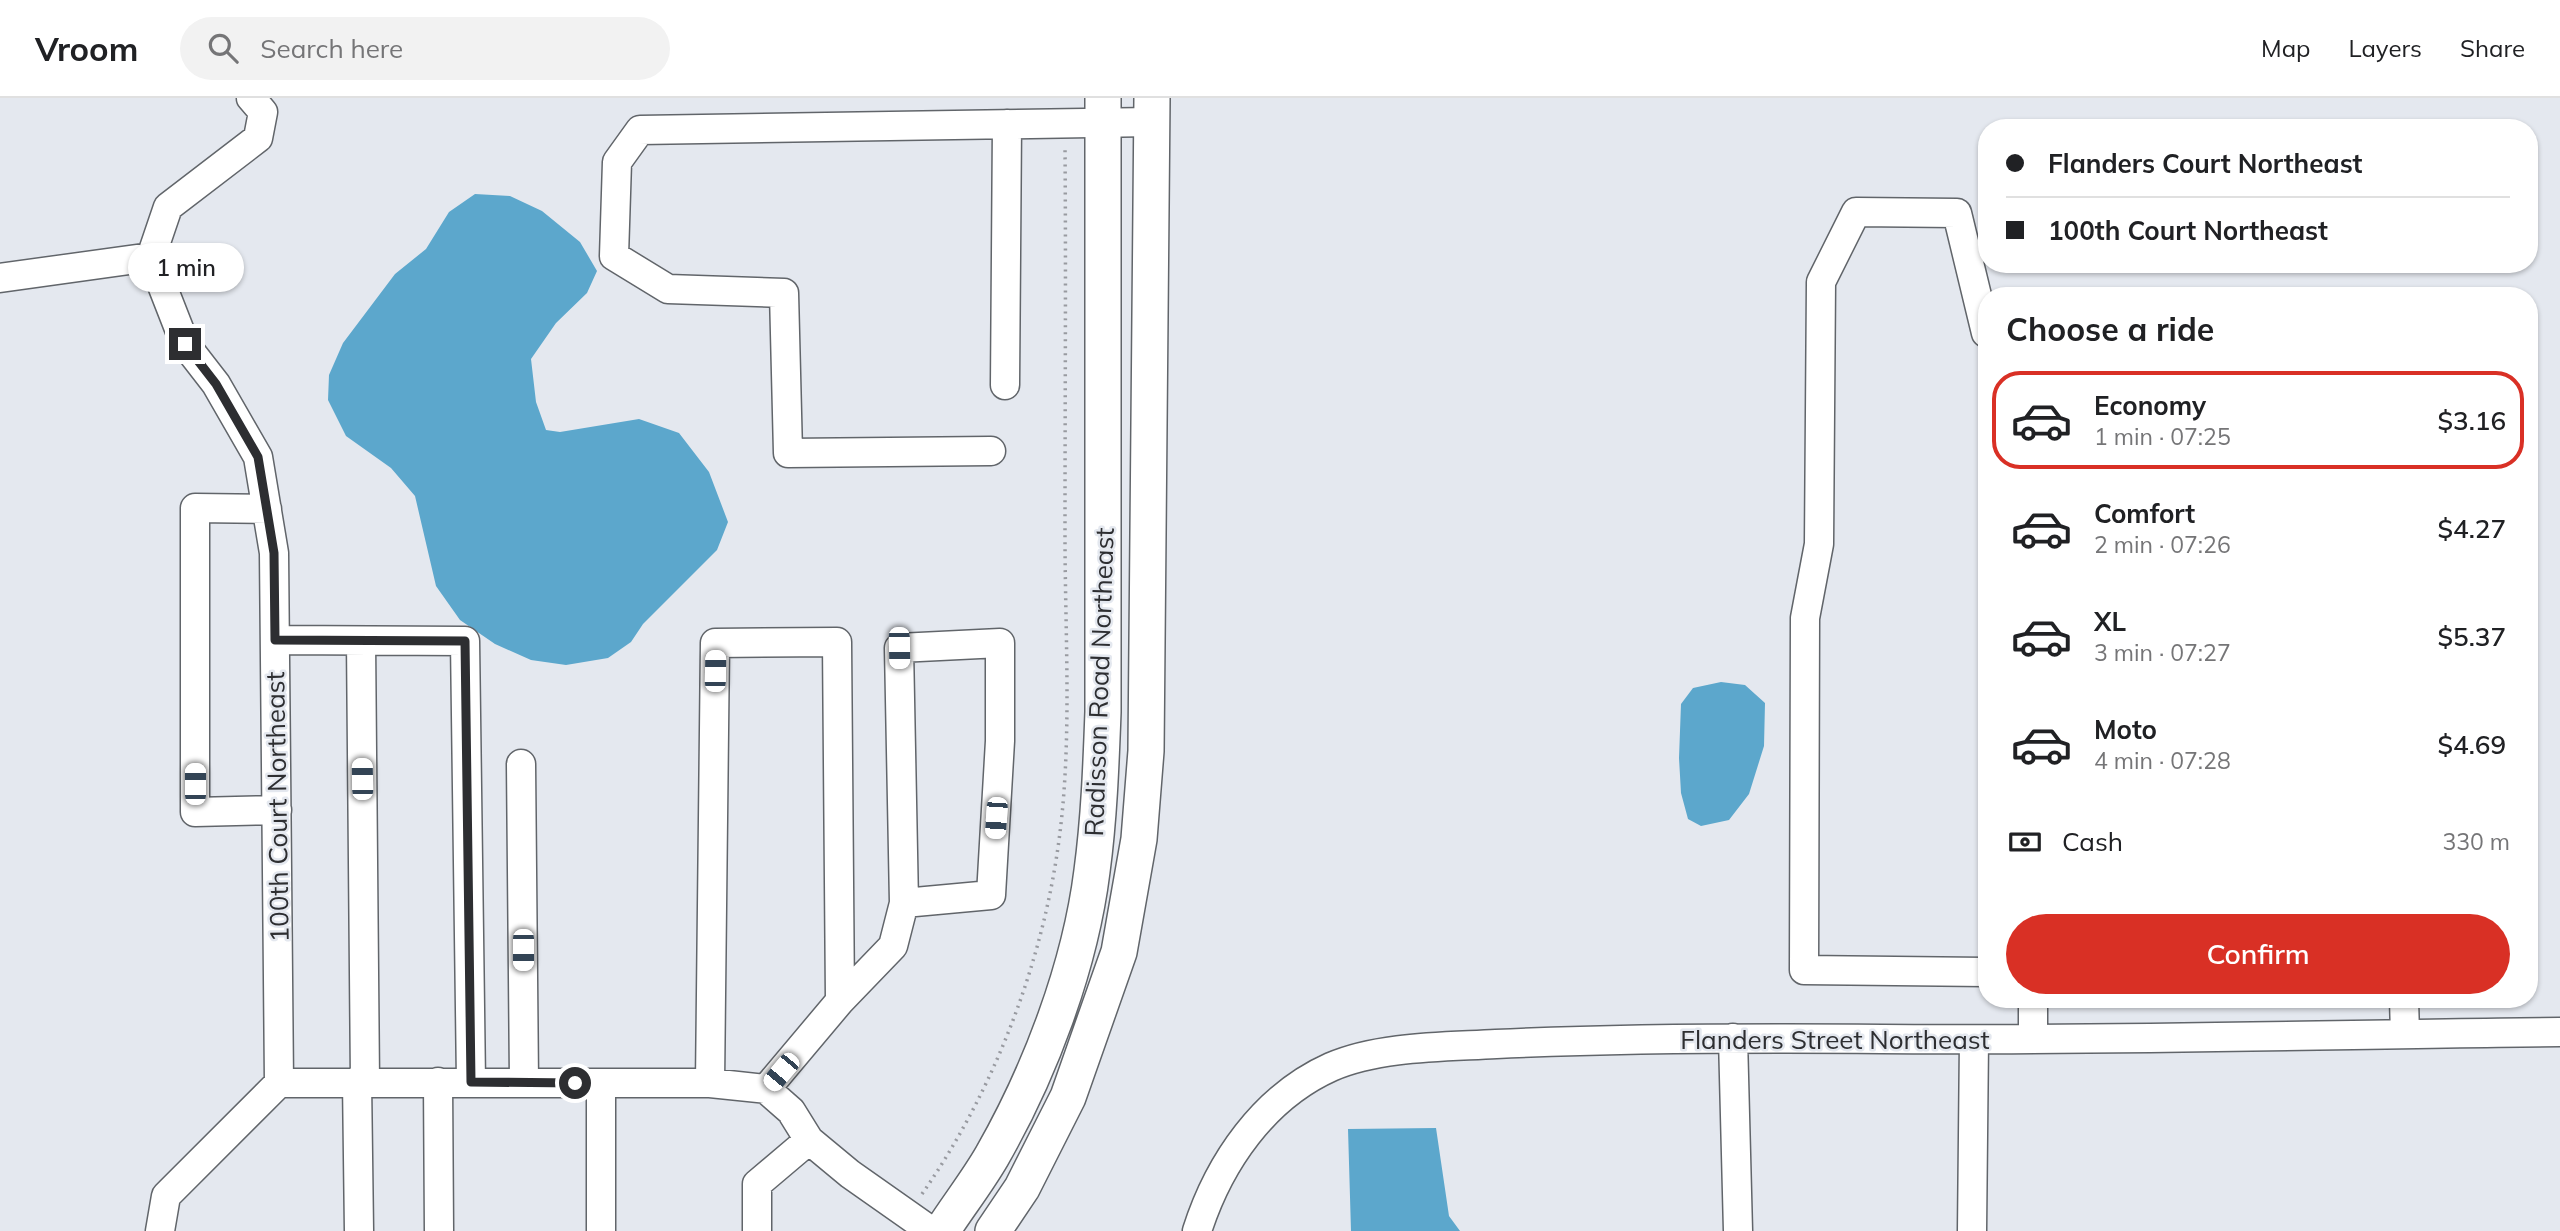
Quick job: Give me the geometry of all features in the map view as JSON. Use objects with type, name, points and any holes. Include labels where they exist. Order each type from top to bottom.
[{"type":"main road","name":"Radisson Road Northeast","points":[[942,1231],[991,1157],[1027,1088],[1056,1014],[1078,939],[1092,874],[1099,808],[1103,712],[1103,110]]},
{"type":"main road","name":"Radisson Road Northeast","points":[[993,1231],[1022,1188],[1068,1097],[1119,952],[1139,839],[1146,751],[1152,110]]},
{"type":"street","points":[[0,278],[151,257],[168,207],[258,138],[263,112],[251,98]]},
{"type":"street","points":[[991,451],[788,453],[785,293],[668,289],[614,257],[617,162],[640,130],[1007,124],[1103,110],[1152,110]]},
{"type":"street","points":[[1005,385],[1007,124]]},
{"type":"street","points":[[1978,300],[1957,213],[1856,212],[1821,282],[1819,544],[1805,618],[1804,957],[1804,970],[1978,972]]},
{"type":"street","name":"100th Court Northeast","points":[[151,257],[185,344],[216,384],[258,457],[274,553],[279,1083]]},
{"type":"street","points":[[267,509],[195,508],[195,812],[277,810]]},
{"type":"street","points":[[275,640],[465,641],[471,1082]]},
{"type":"street","points":[[359,1231],[360,641]]},
{"type":"street","points":[[710,1083],[715,643],[837,642],[841,1001]]},
{"type":"street","points":[[766,1089],[841,1001],[893,946],[904,903],[899,648],[1000,643],[1000,741],[991,895],[904,903]]},
{"type":"street","points":[[521,764],[524,1082]]},
{"type":"street","points":[[2033,1008],[2033,1039]]},
{"type":"street","points":[[2404,1008],[2405,1034]]},
{"type":"street","name":"Flanders Street Northeast","points":[[1197,1231],[1203,1210],[1236,1148],[1265,1111],[1306,1080],[1334,1066],[1402,1049],[1623,1038],[1974,1040],[2560,1032]]},
{"type":"street","points":[[1733,1038],[1738,1231]]},
{"type":"street","points":[[1972,1231],[1974,1040]]},
{"type":"street","points":[[159,1231],[166,1196],[243,1116],[279,1083],[361,1082],[710,1083],[766,1089],[791,1111],[809,1140],[850,1174],[931,1231]]},
{"type":"street","points":[[438,1082],[439,1231]]},
{"type":"street","points":[[601,1083],[601,1231]]},
{"type":"street","points":[[757,1231],[757,1184],[809,1140]]},
{"type":"path","points":[[926,1188],[947,1158],[971,1113],[1005,1038],[1033,961],[1057,854],[1065,741],[1065,140]]},
{"type":"water","points":[[475,194],[510,196],[542,211],[580,242],[597,271],[587,293],[556,323],[531,359],[536,402],[546,430],[560,432],[639,419],[679,433],[709,472],[728,522],[717,550],[643,624],[631,642],[608,658],[566,665],[531,660],[495,644],[460,620],[436,586],[415,496],[391,468],[346,436],[328,400],[329,375],[343,343],[395,274],[426,249],[449,212]]},
{"type":"water","points":[[1721,682],[1745,685],[1765,703],[1764,746],[1749,794],[1729,820],[1701,826],[1688,819],[1681,793],[1681,704],[1693,688]]},
{"type":"water","points":[[1436,1128],[1449,1216],[1460,1231],[1351,1231],[1348,1129]]},
{"type":"route","points":[[185,344],[216,384],[258,457],[274,553],[275,640],[465,641],[471,1082],[575,1083]]}]
